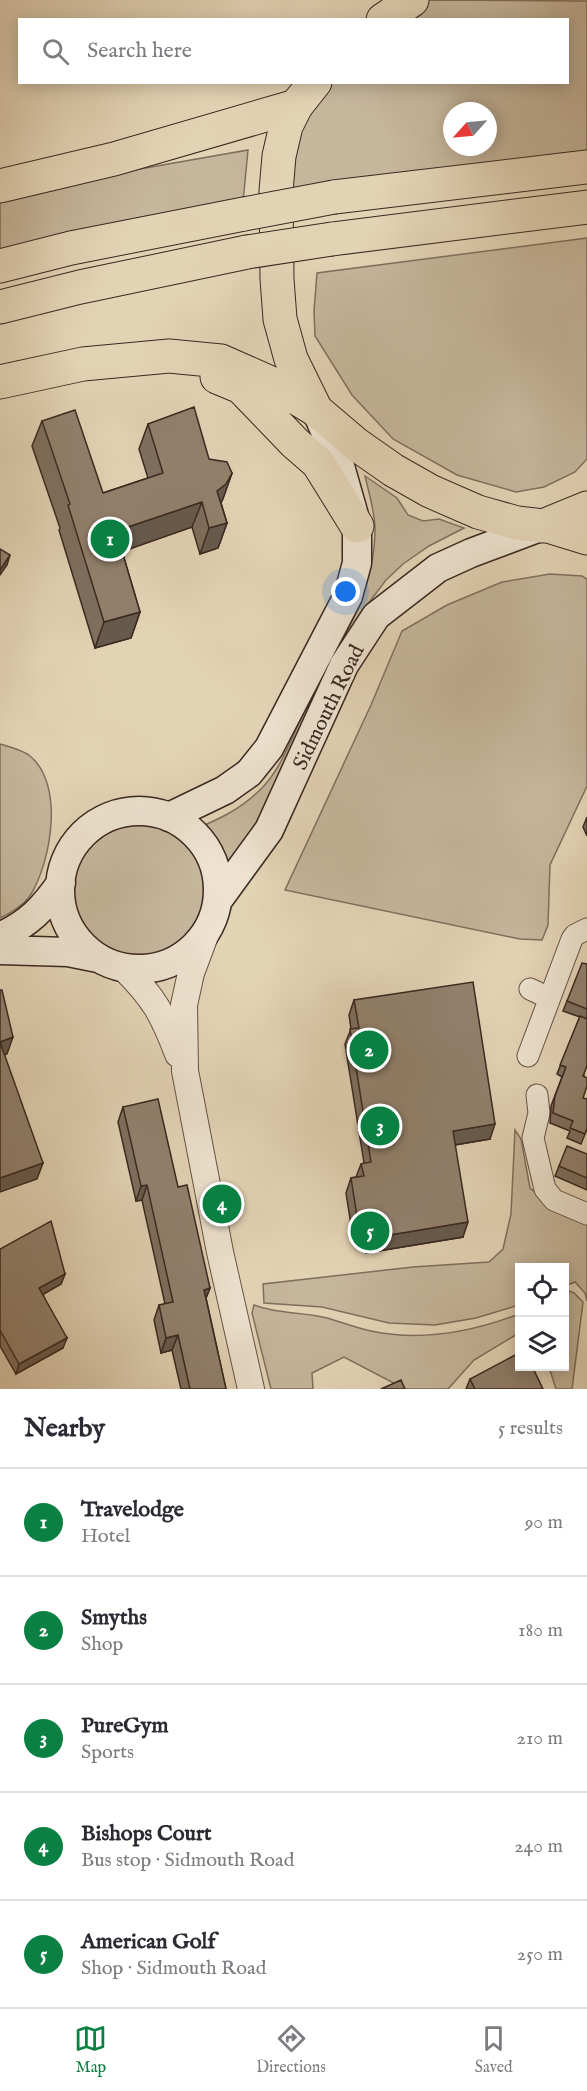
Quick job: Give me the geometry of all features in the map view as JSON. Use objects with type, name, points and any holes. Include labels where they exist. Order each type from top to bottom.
[{"type":"main road","points":[[369,18],[381,0]]},
{"type":"main road","points":[[386,18],[412,0]]},
{"type":"main road","points":[[0,186],[114,159],[306,94]]},
{"type":"main road","points":[[306,94],[286,126],[279,156],[276,191],[277,279],[280,320],[291,359],[316,410]]},
{"type":"main road","points":[[0,266],[71,248],[334,197],[587,167]]},
{"type":"main road","points":[[0,307],[80,287],[247,252],[587,207]]},
{"type":"main road","points":[[0,382],[84,364],[169,356],[221,361],[273,384],[316,410],[356,444],[393,470],[430,491],[478,512],[518,523],[545,526],[587,538]]},
{"type":"main road","points":[[162,357],[200,369],[241,387],[295,443],[318,463],[357,526]]},
{"type":"main road","name":"Sidmouth Road","points":[[169,817],[225,790],[249,773],[269,748],[348,596],[357,563],[357,526],[340,466],[316,410]]},
{"type":"main road","points":[[545,526],[587,508]]},
{"type":"main road","name":"Sidmouth Road","points":[[218,900],[269,830],[344,665],[376,615],[438,568],[471,553],[545,526]]},
{"type":"main road","points":[[0,950],[68,952],[111,963],[147,969],[170,964],[190,951],[206,933],[214,917],[218,900],[217,874],[208,850],[191,831],[169,817],[146,812],[127,812],[109,817],[93,826],[68,856],[61,883],[62,905],[69,926],[81,944],[111,963]]},
{"type":"main road","points":[[0,937],[17,929],[37,914],[61,883]]},
{"type":"street","points":[[528,1056],[540,993],[572,939],[587,929]]},
{"type":"street","points":[[185,1071],[184,1005],[190,974],[206,933]]},
{"type":"street","points":[[111,963],[147,990],[165,1018],[185,1071],[220,1252],[251,1389]]},
{"type":"street","points":[[537,1095],[539,1113],[533,1138],[545,1189],[554,1200],[575,1216]]},
{"type":"shaded area","points":[[412,0],[587,1],[587,167],[276,191],[315,84],[569,84],[569,18],[385,18]]},
{"type":"shaded area","points":[[248,150],[243,202],[0,249],[0,198],[26,189]]},
{"type":"shaded area","points":[[587,238],[587,459],[575,472],[544,487],[516,492],[457,475],[393,439],[352,395],[315,336],[317,273]]},
{"type":"shaded area","points":[[365,476],[397,498],[408,515],[423,521],[439,519],[464,528],[429,546],[403,564],[386,580],[358,617],[310,714],[293,761],[225,875],[211,844],[196,829],[237,808],[252,798],[267,782],[286,752],[306,708],[341,644],[361,601],[373,554],[375,523]]},
{"type":"shaded area","points":[[550,574],[582,576],[587,579],[587,786],[550,865],[548,925],[542,940],[520,939],[285,890],[371,705],[402,631],[447,605],[502,582]]},
{"type":"shaded area","points":[[0,744],[27,754],[41,769],[48,785],[51,824],[44,864],[30,896],[16,909],[0,918]]},
{"type":"shaded area","points":[[139,825],[164,830],[186,844],[200,866],[205,891],[200,916],[186,938],[164,952],[139,957],[114,952],[92,938],[78,916],[73,891],[78,866],[92,844],[114,830]]},
{"type":"shaded area","points":[[515,1130],[521,1139],[530,1188],[554,1207],[587,1224],[587,1301],[585,1293],[575,1282],[569,1284],[569,1263],[515,1263],[515,1306],[476,1318],[435,1325],[389,1323],[322,1307],[264,1303],[263,1284],[413,1267],[489,1262],[503,1249],[511,1214]]},
{"type":"shaded area","points":[[569,1291],[583,1302],[572,1389],[556,1389],[550,1371],[569,1371]]},
{"type":"shaded area","points":[[254,1305],[327,1318],[371,1331],[409,1336],[465,1330],[515,1315],[515,1335],[474,1360],[448,1389],[405,1389],[344,1357],[312,1373],[313,1389],[271,1389],[252,1313]]},
{"type":"building","points":[[194,407],[209,459],[227,462],[232,473],[226,484],[217,491],[227,523],[209,528],[202,502],[116,531],[140,612],[104,622],[68,505],[70,504],[42,421],[75,410],[103,493],[163,473],[148,424]]},
{"type":"building","points":[[0,549],[10,555],[0,570]]},
{"type":"building","points":[[582,963],[587,964],[587,1009],[567,1001]]},
{"type":"building","points":[[473,982],[495,1124],[453,1131],[468,1222],[372,1238],[370,1227],[359,1229],[351,1178],[364,1176],[361,1164],[371,1162],[350,1029],[359,1028],[354,1000]]},
{"type":"building","points":[[0,990],[2,990],[13,1037],[0,1042]]},
{"type":"building","points":[[580,1016],[587,1019],[587,1066],[583,1076],[587,1078],[583,1098],[587,1099],[585,1134],[570,1128],[573,1121],[553,1113],[555,1096],[566,1067],[560,1065]]},
{"type":"building","points":[[0,1042],[43,1163],[0,1178]]},
{"type":"building","points":[[158,1099],[178,1187],[187,1185],[210,1288],[204,1290],[226,1389],[190,1389],[178,1335],[166,1338],[159,1305],[173,1302],[147,1185],[141,1186],[123,1107]]},
{"type":"building","points":[[567,1146],[587,1154],[587,1178],[559,1166]]},
{"type":"building","points":[[51,1221],[65,1274],[39,1288],[67,1338],[19,1364],[0,1330],[0,1249]]},
{"type":"building","points":[[515,1355],[515,1371],[534,1371],[543,1389],[475,1389],[470,1379]]},
{"type":"building","points":[[401,1380],[405,1389],[381,1389]]},
{"type":"place","name":"Travelodge","points":[[110,539]]},
{"type":"place","name":"Smyths","points":[[369,1050]]},
{"type":"place","name":"PureGym","points":[[380,1126]]},
{"type":"place","name":"Bishops Court","points":[[222,1204]]},
{"type":"place","name":"American Golf","points":[[370,1231]]}]
